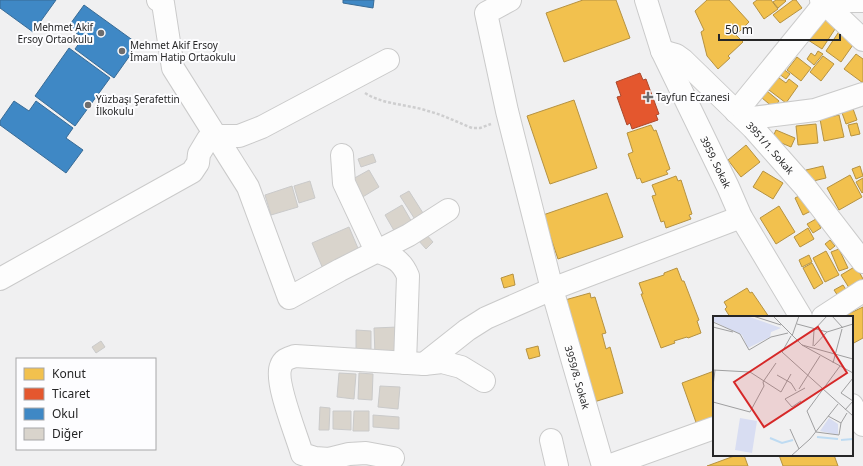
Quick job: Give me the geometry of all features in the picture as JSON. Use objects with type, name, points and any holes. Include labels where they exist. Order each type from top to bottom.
[{"type":"street","points":[[158,0],[163,3],[174,68],[248,187],[289,298],[409,235],[448,210]]},
{"type":"street","name":"3959/8. Sokak","points":[[510,0],[486,13],[507,111],[552,289],[603,466]]},
{"type":"street","name":"3959. Sokak","points":[[646,0],[662,51],[741,217],[799,316]]},
{"type":"street","points":[[740,115],[822,2],[863,1]]},
{"type":"street","points":[[822,2],[863,40]]},
{"type":"street","name":"3951/1. Sokak","points":[[662,51],[676,55],[683,60],[740,115],[806,188],[863,262]]},
{"type":"street","points":[[0,279],[192,172],[198,163],[199,154],[208,139],[216,136],[240,136],[262,127],[388,60]]},
{"type":"street","points":[[740,115],[815,110],[863,94]]},
{"type":"street","points":[[342,155],[344,183],[376,251],[391,257],[404,266],[408,276],[415,363]]},
{"type":"street","points":[[415,363],[486,318],[552,289],[741,217]]},
{"type":"street","points":[[825,316],[863,291]]},
{"type":"street","points":[[393,458],[366,454],[349,454],[329,459],[315,458],[302,454],[280,383],[280,367],[285,360],[295,356],[415,363],[442,362],[460,367],[484,380]]},
{"type":"street","points":[[853,407],[863,424]]},
{"type":"street","points":[[608,466],[713,428]]},
{"type":"street","points":[[551,440],[557,466]]},
{"type":"path","points":[[349,80],[368,94],[384,102],[406,105],[428,111],[472,128],[487,126],[507,111]]},
{"type":"building: Konut","points":[[583,0],[616,0],[630,38],[564,62],[546,13]]},
{"type":"building: Konut","points":[[707,0],[729,0],[749,22],[736,35],[743,42],[728,56],[730,58],[718,69],[707,56],[701,32],[704,30],[695,11]]},
{"type":"building: Konut","points":[[757,0],[771,0],[778,9],[764,19],[753,3]]},
{"type":"building: Konut","points":[[776,0],[786,1],[778,8],[773,2]]},
{"type":"building: Konut","points":[[793,0],[796,0],[802,8],[780,23],[773,15]]},
{"type":"building: Konut","points":[[821,16],[837,26],[822,49],[805,38]]},
{"type":"building: Konut","points":[[840,30],[855,42],[841,62],[826,51]]},
{"type":"building: Konut","points":[[818,51],[823,54],[814,65],[807,59],[811,53],[815,56]]},
{"type":"building: Konut","points":[[856,54],[863,59],[863,83],[844,69]]},
{"type":"building: Konut","points":[[823,56],[834,64],[821,81],[810,72]]},
{"type":"building: Konut","points":[[797,57],[811,68],[801,81],[787,70]]},
{"type":"building: Konut","points":[[779,66],[790,74],[786,79],[775,71]]},
{"type":"building: Konut","points":[[775,75],[786,83],[789,79],[798,86],[786,103],[765,87]]},
{"type":"building: Konut","points":[[767,91],[779,101],[774,108],[762,98]]},
{"type":"building: Konut","points":[[574,100],[597,168],[550,184],[527,116]]},
{"type":"building: Konut","points":[[852,106],[857,120],[846,124],[841,110]]},
{"type":"building: Konut","points":[[839,115],[844,137],[824,141],[820,119]]},
{"type":"building: Konut","points":[[857,123],[860,134],[851,136],[848,125]]},
{"type":"building: Konut","points":[[816,124],[818,143],[798,145],[796,126]]},
{"type":"building: Konut","points":[[651,125],[654,131],[656,130],[670,169],[666,171],[668,174],[642,183],[640,178],[637,179],[628,154],[633,152],[627,133]]},
{"type":"building: Konut","points":[[776,130],[795,138],[791,147],[772,139]]},
{"type":"building: Konut","points":[[746,145],[760,162],[741,177],[728,160]]},
{"type":"building: Konut","points":[[823,166],[826,178],[809,182],[806,170]]},
{"type":"building: Konut","points":[[860,166],[863,176],[856,179],[852,169]]},
{"type":"building: Konut","points":[[763,171],[783,183],[773,199],[753,187]]},
{"type":"building: Konut","points":[[850,175],[862,197],[839,210],[827,188]]},
{"type":"building: Konut","points":[[676,176],[678,181],[681,180],[692,214],[689,215],[691,219],[666,228],[664,221],[661,222],[652,196],[656,195],[652,185]]},
{"type":"building: Konut","points":[[863,178],[863,192],[862,193],[856,182]]},
{"type":"building: Konut","points":[[607,193],[623,237],[558,259],[543,215]]},
{"type":"building: Konut","points":[[805,193],[813,210],[803,215],[795,198]]},
{"type":"building: Konut","points":[[779,206],[795,232],[776,244],[760,218]]},
{"type":"building: Konut","points":[[816,219],[821,228],[813,233],[807,224]]},
{"type":"building: Konut","points":[[808,228],[814,239],[800,247],[794,237]]},
{"type":"building: Konut","points":[[830,240],[835,246],[830,250],[825,244]]},
{"type":"building: Konut","points":[[839,249],[848,268],[839,271],[831,252]]},
{"type":"building: Konut","points":[[826,251],[839,275],[825,282],[813,258]]},
{"type":"building: Konut","points":[[809,255],[812,262],[802,267],[799,260]]},
{"type":"building: Konut","points":[[812,263],[823,283],[814,289],[803,268]]},
{"type":"building: Konut","points":[[856,266],[863,279],[863,283],[851,291],[841,275]]},
{"type":"building: Konut","points":[[677,268],[682,281],[684,281],[699,320],[697,321],[701,333],[674,341],[675,343],[661,348],[641,294],[643,294],[639,283],[664,275],[664,273]]},
{"type":"building: Konut","points":[[513,274],[515,285],[504,288],[501,278]]},
{"type":"building: Konut","points":[[843,285],[849,294],[840,299],[834,290]]},
{"type":"building: Konut","points":[[747,288],[750,293],[752,292],[768,316],[729,316],[725,309],[727,307],[724,302]]},
{"type":"building: Konut","points":[[590,293],[591,298],[595,297],[606,333],[602,334],[606,349],[610,347],[623,393],[594,402],[565,300]]},
{"type":"building: Konut","points":[[863,307],[863,338],[853,343],[853,316],[844,316]]},
{"type":"building: Konut","points":[[538,346],[540,356],[529,359],[526,349]]},
{"type":"building: Konut","points":[[713,371],[713,422],[698,428],[682,383]]},
{"type":"building: Konut","points":[[734,456],[744,456],[748,466],[707,466]]},
{"type":"building: Konut","points":[[779,456],[834,456],[838,466],[783,466]]},
{"type":"building: Ticaret","points":[[640,73],[643,80],[646,79],[659,114],[656,115],[658,120],[632,129],[630,123],[627,125],[617,97],[621,96],[616,82]]},
{"type":"building: Okul","points":[[0,0],[56,0],[33,32],[0,8]]},
{"type":"building: Okul","points":[[343,0],[374,0],[373,8],[343,3]]},
{"type":"building: Okul","name":"Yüzbaşı Şerafettin İlkokulu","points":[[84,5],[138,44],[114,78],[75,49],[83,38],[68,27]]},
{"type":"building: Okul","name":"Mehmet Akif Ersoy İmam Hatip Ortaokulu","points":[[69,48],[110,78],[75,126],[35,96]]},
{"type":"building: Okul","points":[[14,101],[29,111],[36,101],[73,128],[66,138],[83,150],[66,173],[0,125],[0,121]]},
{"type":"building: Diğer","points":[[373,154],[376,162],[361,167],[358,159]]},
{"type":"building: Diğer","points":[[369,170],[379,187],[361,198],[351,180]]},
{"type":"building: Diğer","points":[[310,181],[315,198],[299,203],[294,186]]},
{"type":"building: Diğer","points":[[292,186],[298,207],[271,215],[265,195]]},
{"type":"building: Diğer","points":[[409,191],[423,213],[416,221],[400,196]]},
{"type":"building: Diğer","points":[[402,205],[413,224],[396,234],[385,215]]},
{"type":"building: Diğer","points":[[349,227],[360,253],[323,269],[312,243]]},
{"type":"building: Diğer","points":[[425,233],[433,242],[426,249],[418,240]]},
{"type":"building: Diğer","points":[[398,327],[399,354],[375,355],[374,328]]},
{"type":"building: Diğer","points":[[356,330],[371,331],[371,360],[356,360]]},
{"type":"building: Diğer","points":[[101,341],[105,347],[96,353],[92,347]]},
{"type":"building: Diğer","points":[[339,373],[356,374],[354,399],[337,397]]},
{"type":"building: Diğer","points":[[359,373],[373,374],[372,400],[358,399]]},
{"type":"building: Diğer","points":[[380,386],[400,387],[398,409],[378,407]]},
{"type":"building: Diğer","points":[[320,407],[330,408],[329,430],[319,430]]},
{"type":"building: Diğer","points":[[333,411],[351,411],[351,430],[333,429]]},
{"type":"building: Diğer","points":[[354,411],[369,411],[369,431],[353,431]]},
{"type":"building: Diğer","points":[[373,415],[399,417],[399,429],[373,427]]},
{"type":"place","name":"Mehmet Akif Ersoy Ortaokulu","points":[[101,33]]},
{"type":"place","name":"Mehmet Akif Ersoy İmam Hatip Ortaokulu","points":[[122,51]]},
{"type":"place","name":"Tayfun Eczanesi","points":[[648,97]]},
{"type":"place","name":"Yüzbaşı Şerafettin İlkokulu","points":[[88,105]]}]
